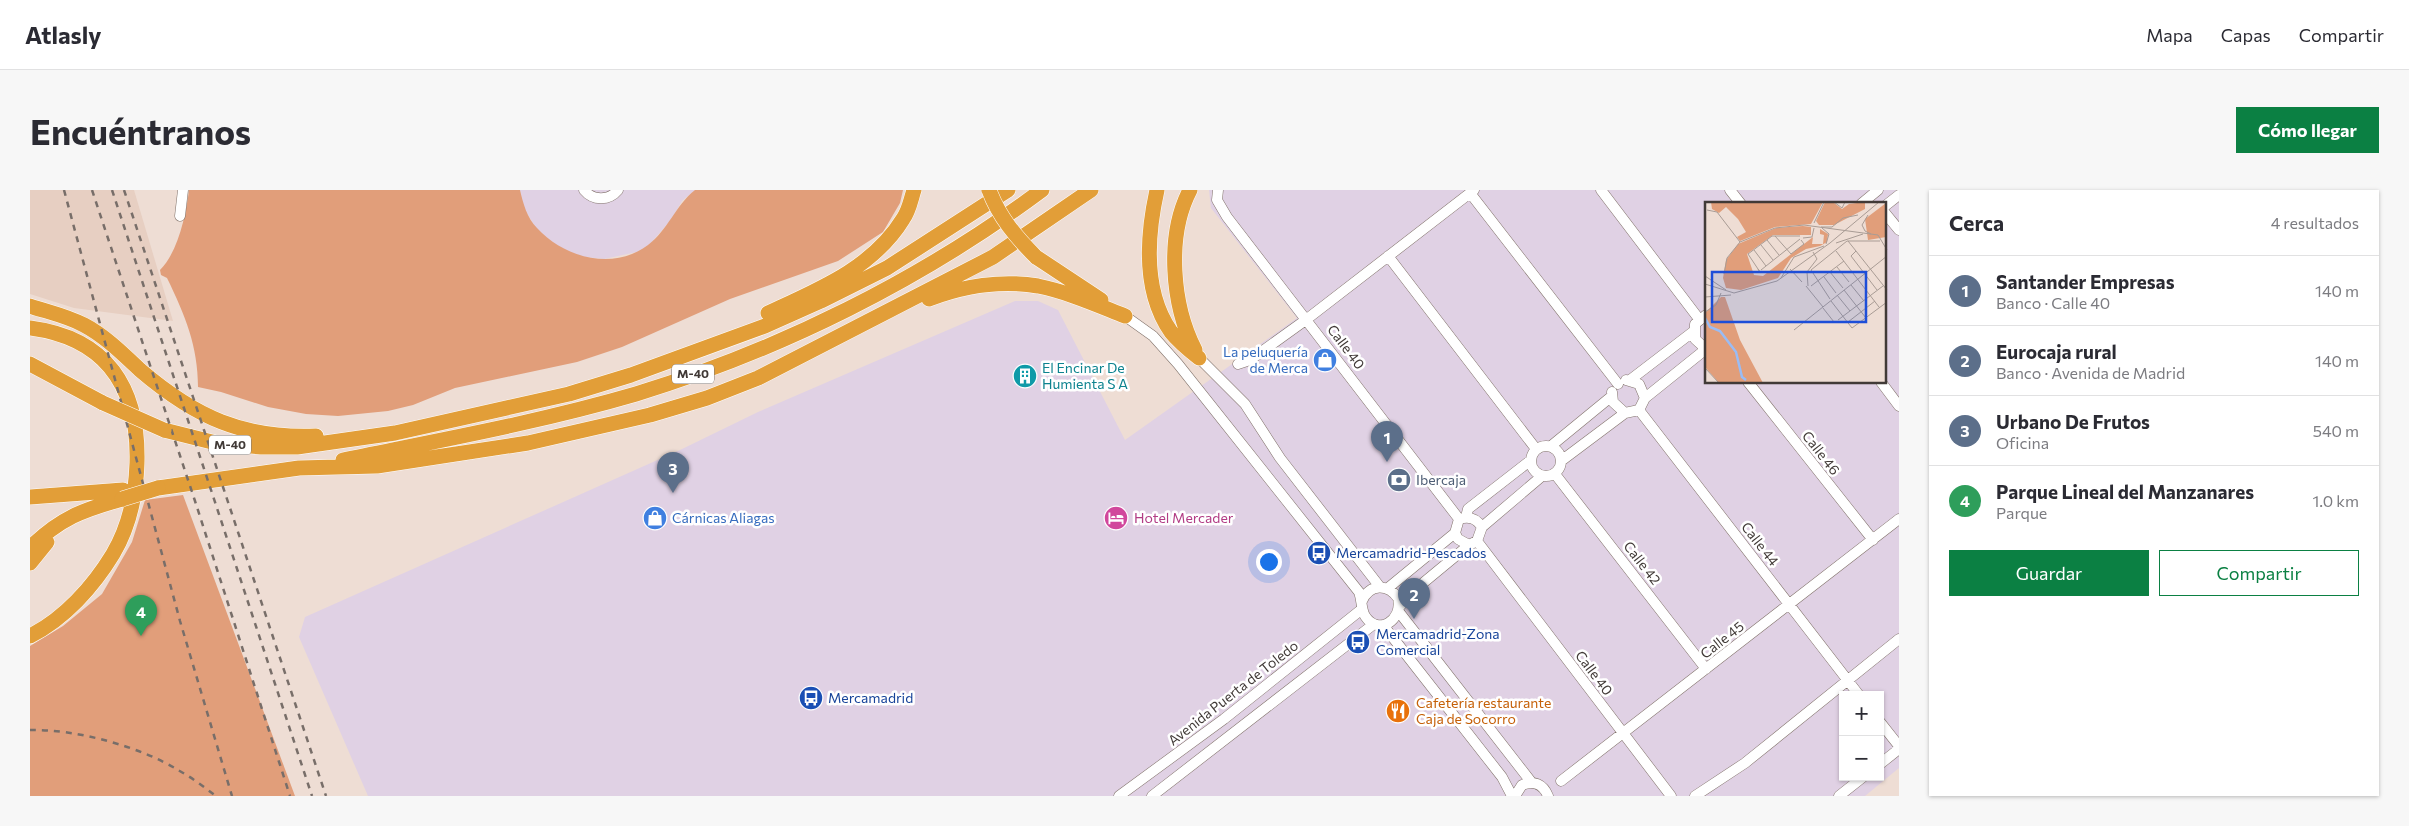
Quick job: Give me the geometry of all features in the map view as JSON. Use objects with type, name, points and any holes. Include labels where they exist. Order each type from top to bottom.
[{"type":"highway","points":[[632,375],[800,299],[839,278],[876,254],[905,218],[914,190]]},
{"type":"highway","points":[[989,190],[995,206],[1017,238],[1036,257],[1125,316]]},
{"type":"highway","name":"M-40","points":[[30,364],[103,403],[164,430],[216,444],[297,447],[395,433],[569,394],[632,375],[765,326],[887,268],[1008,190]]},
{"type":"highway","name":"M-40","points":[[30,497],[123,494],[310,467],[573,411],[637,393],[717,366],[829,318],[895,283],[962,244],[1042,190]]},
{"type":"highway","points":[[310,467],[377,466],[528,443],[606,427],[707,398],[758,378],[846,331],[993,257],[1091,190]]},
{"type":"highway","points":[[1157,190],[1149,241],[1152,276],[1159,305],[1171,331],[1183,345],[1199,358]]},
{"type":"highway","points":[[1190,190],[1185,198],[1174,246],[1177,291],[1185,330],[1199,358]]},
{"type":"highway","points":[[846,331],[947,292],[990,284],[1038,286],[1125,316]]},
{"type":"highway","points":[[30,306],[84,325],[183,404],[217,420],[247,430],[284,436],[318,436],[518,405]]},
{"type":"highway","points":[[30,328],[70,336],[91,350],[109,366],[124,387],[131,404],[138,439],[136,486],[127,522],[114,553],[81,597],[65,612],[30,636]]},
{"type":"highway","points":[[30,563],[56,533],[97,507],[123,494]]},
{"type":"highway","points":[[30,548],[45,534],[72,516],[97,507]]},
{"type":"street","points":[[180,216],[183,190]]},
{"type":"street","points":[[584,190],[593,197],[601,198],[608,198],[618,190]]},
{"type":"street","name":"Calle 40","points":[[1218,190],[1217,200],[1227,217],[1463,518]]},
{"type":"street","points":[[1601,190],[1703,317],[1694,324],[1694,331],[1695,339],[1705,348]]},
{"type":"street","points":[[1730,190],[1739,202]]},
{"type":"street","points":[[1238,364],[1250,360],[1307,319],[1472,191],[1618,384]]},
{"type":"street","points":[[1863,202],[1874,195]]},
{"type":"street","points":[[1886,205],[1899,195]]},
{"type":"street","points":[[1886,213],[1899,230]]},
{"type":"street","points":[[1388,256],[1536,449]]},
{"type":"street","points":[[1125,316],[1153,336],[1178,364],[1359,592],[1366,617],[1378,624],[1502,777],[1514,796],[1522,785],[1532,783],[1542,786],[1548,796]]},
{"type":"street","points":[[1624,413],[1617,408],[1612,396],[1612,390],[1618,384],[1630,380],[1694,331]]},
{"type":"street","points":[[1152,796],[1378,624],[1389,623],[1417,588],[1473,543],[1482,527],[1542,476],[1555,474],[1562,461],[1624,413],[1639,410],[1645,398],[1705,350]]},
{"type":"street","points":[[1199,358],[1241,399],[1280,458],[1384,587],[1398,598],[1400,609],[1532,783]]},
{"type":"street","points":[[1630,380],[1639,384],[1645,398]]},
{"type":"street","name":"Calle 46","points":[[1750,384],[1873,540]]},
{"type":"street","points":[[1882,384],[1899,406]]},
{"type":"street","points":[[1362,605],[1370,590],[1384,587],[1455,533],[1468,509],[1531,460],[1536,449],[1543,446],[1551,446],[1612,396]]},
{"type":"street","name":"Calle 44","points":[[1639,410],[1856,691]]},
{"type":"street","points":[[1551,446],[1560,454],[1562,461]]},
{"type":"street","points":[[1531,460],[1532,467],[1542,476]]},
{"type":"street","name":"Calle 42","points":[[1555,474],[1706,669]]},
{"type":"street","points":[[1463,518],[1478,521],[1482,527]]},
{"type":"street","name":"Calle 45","points":[[1561,781],[1899,519]]},
{"type":"street","points":[[1455,533],[1458,539],[1473,543]]},
{"type":"street","name":"Calle 40","points":[[1473,543],[1672,796]]},
{"type":"street","name":"Avenida Puerta de Toledo","points":[[1119,796],[1224,719],[1362,605]]},
{"type":"street","points":[[1695,796],[1745,763],[1899,639]]},
{"type":"street","points":[[1884,727],[1899,748],[1884,761]]},
{"type":"street","points":[[1839,796],[1858,781]]},
{"type":"shaded area","points":[[30,190],[134,190],[173,321],[74,308],[30,294]]},
{"type":"shaded area","points":[[189,190],[520,190],[528,215],[537,228],[548,238],[561,247],[575,253],[590,258],[605,259],[620,258],[635,253],[648,245],[695,190],[903,190],[900,203],[883,232],[838,261],[730,299],[622,347],[577,362],[455,388],[413,405],[388,411],[338,416],[306,414],[268,407],[221,392],[198,387],[196,358],[189,331],[167,278],[161,275],[160,270],[172,253],[180,233]]},
{"type":"shaded area","points":[[520,190],[695,190],[682,201],[671,220],[649,245],[637,252],[604,259],[576,256],[554,244],[535,227],[523,206]]},
{"type":"shaded area","name":"Mercamadrid","points":[[1209,190],[1899,190],[1899,768],[1884,780],[1884,691],[1839,691],[1839,781],[1883,781],[1865,796],[368,796],[299,637],[305,617],[680,450],[758,412],[1015,301],[1038,301],[1058,310],[1125,440],[1297,318],[1211,208]]},
{"type":"shaded area","points":[[183,495],[295,796],[30,796],[30,646],[63,626],[102,594],[132,542],[145,500]]},
{"type":"railway","points":[[64,190],[180,621],[232,796]]},
{"type":"railway","points":[[92,190],[290,796]]},
{"type":"railway","points":[[112,190],[312,796]]},
{"type":"railway","points":[[124,190],[326,796]]},
{"type":"railway","points":[[30,730],[67,732],[145,753],[188,776],[216,796]]},
{"type":"place","name":"La peluquería de Merca","points":[[1325,360]]},
{"type":"place","name":"El Encinar De Humienta S A","points":[[1025,376]]},
{"type":"place","name":"Santander Empresas","points":[[1387,462]]},
{"type":"place","name":"Ibercaja","points":[[1399,480]]},
{"type":"place","name":"Urbano De Frutos","points":[[673,493]]},
{"type":"place","name":"Cárnicas Aliagas","points":[[655,518]]},
{"type":"place","name":"Hotel Mercader","points":[[1116,518]]},
{"type":"place","name":"Mercamadrid-Pescados","points":[[1319,553]]},
{"type":"place","name":"Eurocaja rural","points":[[1414,619]]},
{"type":"place","name":"Parque Lineal del Manzanares","points":[[141,636]]},
{"type":"place","name":"Mercamadrid-Zona Comercial","points":[[1358,642]]},
{"type":"place","name":"Mercamadrid","points":[[811,698]]},
{"type":"place","name":"Cafetería restaurante Caja de Socorro","points":[[1398,711]]}]
